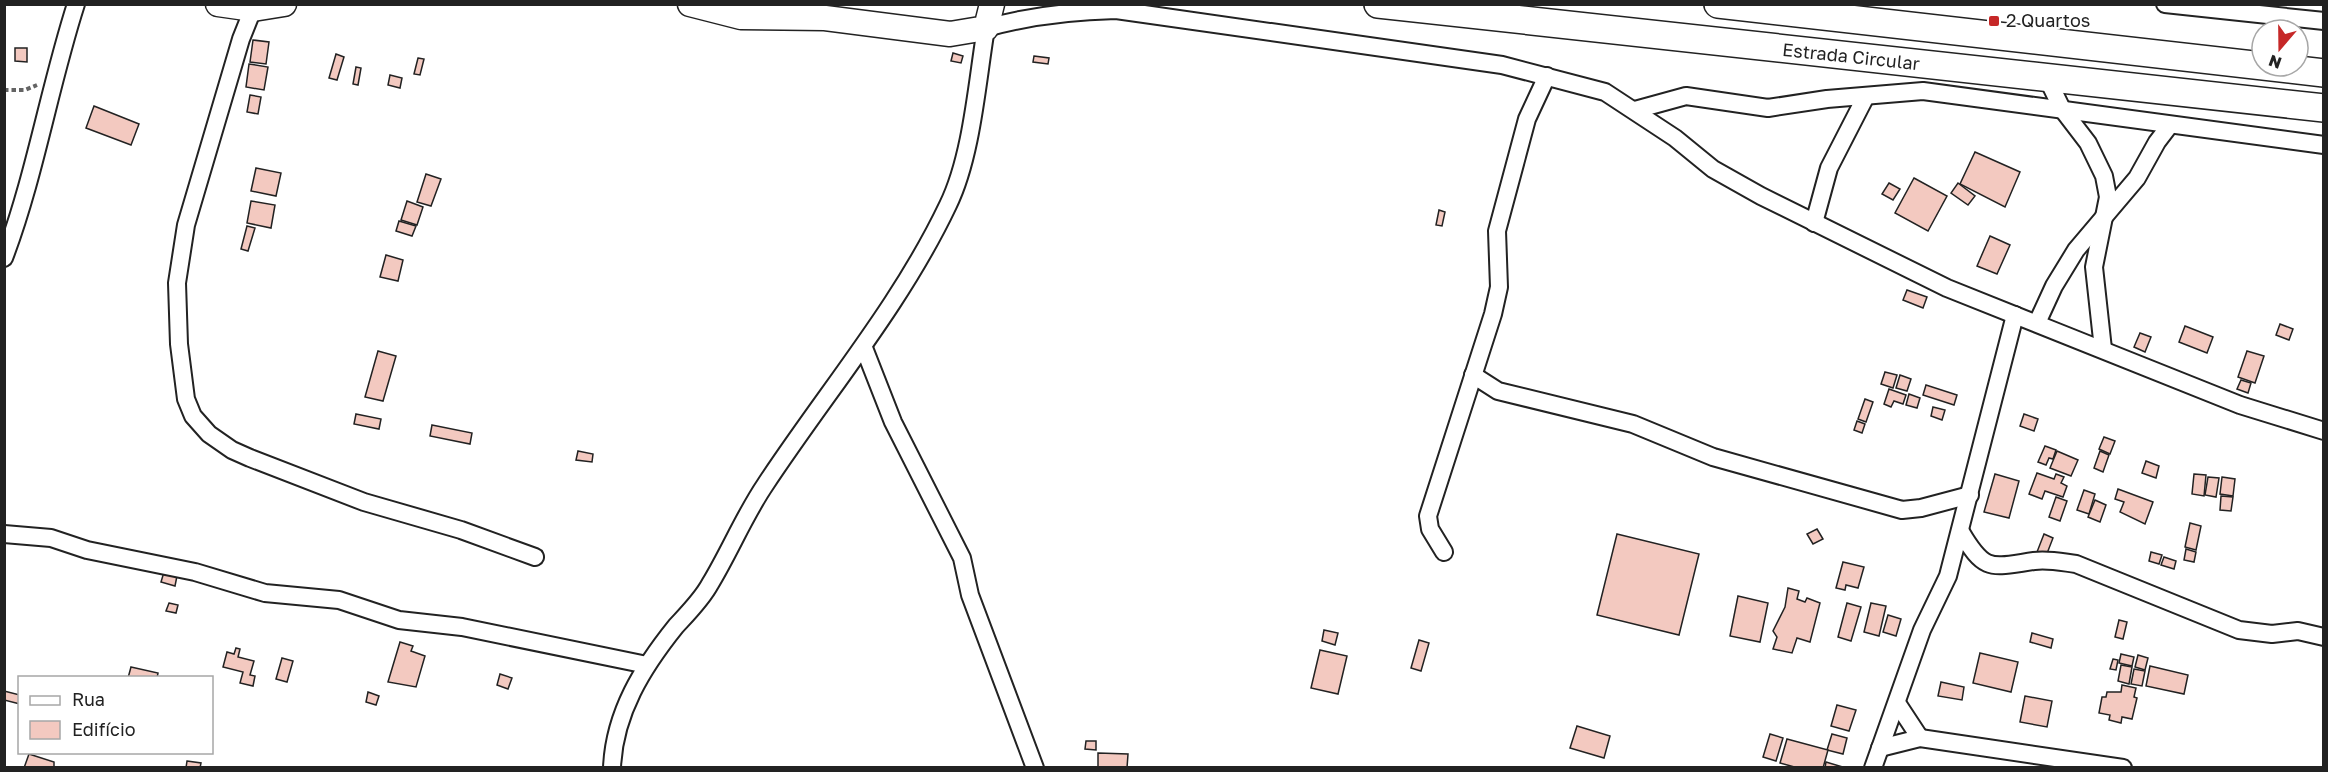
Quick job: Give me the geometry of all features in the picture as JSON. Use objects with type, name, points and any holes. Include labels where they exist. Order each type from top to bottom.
[{"type":"main road","name":"Estrada Circular","points":[[1378,4],[2324,108]]},
{"type":"main road","name":"Estrada Circular","points":[[1718,4],[2324,73]]},
{"type":"street","points":[[4,258],[29,180],[54,79],[76,4]]},
{"type":"street","points":[[218,4],[254,9],[284,4]]},
{"type":"street","points":[[690,4],[741,16],[825,18],[950,34],[1019,19],[1071,11],[1116,10],[1502,65],[1546,76],[1605,92],[1635,110],[1713,169],[1947,288],[2240,405],[2324,430]]},
{"type":"street","points":[[611,767],[630,691],[647,665],[710,586],[764,486],[864,348],[917,263],[953,193],[961,172],[992,4]]},
{"type":"street","points":[[2165,4],[2277,10],[2324,21]]},
{"type":"street","points":[[254,9],[241,39],[186,225],[177,283],[179,344],[186,399],[193,416],[209,434],[231,450],[250,458],[364,502],[461,530],[535,556]]},
{"type":"street","points":[[1444,552],[1430,530],[1428,516],[1499,287],[1497,231],[1527,119],[1546,76]]},
{"type":"street","points":[[2047,78],[2062,109],[2088,143],[2104,176],[2108,197],[2094,267],[2103,349]]},
{"type":"street","points":[[1635,110],[1686,96],[1768,108],[1923,91],[2324,145]]},
{"type":"street","points":[[1814,222],[1829,168],[1866,96]]},
{"type":"street","points":[[2037,323],[2064,268],[2103,215],[2137,178],[2157,142],[2170,125]]},
{"type":"street","points":[[1873,768],[1923,630],[1948,576],[2015,315]]},
{"type":"street","points":[[864,348],[893,422],[962,558],[970,595],[1035,768]]},
{"type":"street","points":[[1473,375],[1498,391],[1633,424],[1713,457],[1902,510],[1921,508],[1970,495]]},
{"type":"street","points":[[1961,532],[1974,553],[1984,562],[2004,567],[2044,560],[2076,564],[2239,630],[2272,634],[2298,631],[2324,637]]},
{"type":"street","points":[[4,534],[51,538],[87,550],[195,572],[266,593],[339,600],[399,620],[462,627],[647,665]]},
{"type":"street","points":[[1897,704],[1920,738]]},
{"type":"street","points":[[1880,748],[1920,738],[2123,768]]},
{"type":"path","points":[[4,90],[25,90],[54,79]]},
{"type":"building","points":[[253,40],[269,42],[266,64],[250,62]]},
{"type":"building","points":[[15,48],[27,48],[27,62],[15,61]]},
{"type":"building","points":[[953,53],[963,56],[961,63],[951,61]]},
{"type":"building","points":[[336,54],[344,57],[337,80],[329,78]]},
{"type":"building","points":[[1034,56],[1049,58],[1048,64],[1033,62]]},
{"type":"building","points":[[418,58],[424,59],[420,75],[414,74]]},
{"type":"building","points":[[249,64],[268,67],[264,90],[246,87]]},
{"type":"building","points":[[356,67],[361,68],[358,85],[353,84]]},
{"type":"building","points":[[390,75],[402,78],[400,88],[388,85]]},
{"type":"building","points":[[250,95],[261,97],[258,114],[247,112]]},
{"type":"building","points":[[94,106],[139,124],[131,145],[86,128]]},
{"type":"building","points":[[1975,152],[2020,172],[2005,207],[1960,184]]},
{"type":"building","points":[[256,168],[281,173],[276,196],[251,191]]},
{"type":"building","points":[[426,174],[441,179],[431,206],[417,202]]},
{"type":"building","points":[[1914,178],[1947,196],[1928,231],[1895,213]]},
{"type":"building","points":[[1889,183],[1900,189],[1893,200],[1882,194]]},
{"type":"building","points":[[1958,183],[1975,196],[1968,205],[1951,193]]},
{"type":"building","points":[[251,201],[275,205],[271,228],[247,223]]},
{"type":"building","points":[[407,201],[423,207],[417,225],[401,220]]},
{"type":"building","points":[[1439,210],[1445,212],[1442,226],[1436,225]]},
{"type":"building","points":[[399,221],[416,226],[412,236],[396,231]]},
{"type":"building","points":[[247,226],[255,228],[248,251],[241,249]]},
{"type":"building","points":[[1990,236],[2010,245],[1997,274],[1977,266]]},
{"type":"building","points":[[386,255],[403,260],[398,281],[380,277]]},
{"type":"building","points":[[1907,290],[1927,297],[1923,308],[1903,300]]},
{"type":"building","points":[[2280,324],[2293,329],[2289,340],[2276,335]]},
{"type":"building","points":[[2185,326],[2213,337],[2207,353],[2179,342]]},
{"type":"building","points":[[2140,333],[2151,337],[2145,352],[2134,347]]},
{"type":"building","points":[[378,351],[396,356],[383,401],[365,397]]},
{"type":"building","points":[[2247,351],[2264,356],[2255,383],[2238,377]]},
{"type":"building","points":[[1885,372],[1897,375],[1893,388],[1881,384]]},
{"type":"building","points":[[1900,375],[1911,379],[1907,391],[1896,388]]},
{"type":"building","points":[[2241,380],[2251,383],[2248,393],[2237,389]]},
{"type":"building","points":[[1926,385],[1957,395],[1954,405],[1923,395]]},
{"type":"building","points":[[1889,389],[1906,395],[1903,404],[1894,401],[1891,407],[1884,404]]},
{"type":"building","points":[[1909,394],[1920,398],[1917,408],[1906,405]]},
{"type":"building","points":[[1865,399],[1873,402],[1866,422],[1858,419]]},
{"type":"building","points":[[1933,407],[1945,410],[1942,420],[1931,416]]},
{"type":"building","points":[[356,414],[381,419],[379,429],[354,424]]},
{"type":"building","points":[[2024,414],[2038,419],[2034,431],[2020,426]]},
{"type":"building","points":[[1857,421],[1865,424],[1862,433],[1854,430]]},
{"type":"building","points":[[432,425],[472,433],[470,444],[430,436]]},
{"type":"building","points":[[2104,437],[2115,441],[2110,454],[2099,449]]},
{"type":"building","points":[[2045,446],[2056,450],[2053,459],[2049,458],[2046,465],[2038,462]]},
{"type":"building","points":[[578,451],[593,454],[592,462],[576,460]]},
{"type":"building","points":[[2057,451],[2078,460],[2071,476],[2050,468]]},
{"type":"building","points":[[2100,451],[2109,455],[2103,472],[2094,468]]},
{"type":"building","points":[[2146,461],[2159,466],[2156,478],[2142,473]]},
{"type":"building","points":[[2037,473],[2054,479],[2056,474],[2064,477],[2061,483],[2067,486],[2063,497],[2045,491],[2042,499],[2029,494]]},
{"type":"building","points":[[1995,474],[2019,481],[2009,518],[1984,512]]},
{"type":"building","points":[[2194,474],[2206,475],[2204,496],[2192,494]]},
{"type":"building","points":[[2208,477],[2219,478],[2216,497],[2205,495]]},
{"type":"building","points":[[2222,477],[2235,479],[2233,496],[2220,494]]},
{"type":"building","points":[[2118,489],[2153,502],[2145,524],[2120,512],[2124,502],[2115,499]]},
{"type":"building","points":[[2084,490],[2095,494],[2089,514],[2077,510]]},
{"type":"building","points":[[2221,496],[2233,497],[2231,511],[2220,510]]},
{"type":"building","points":[[2056,497],[2067,501],[2060,521],[2049,517]]},
{"type":"building","points":[[2095,500],[2106,505],[2100,522],[2088,517]]},
{"type":"building","points":[[2190,523],[2201,526],[2196,550],[2185,547]]},
{"type":"building","points":[[1817,529],[1823,539],[1813,544],[1807,534]]},
{"type":"building","points":[[1617,534],[1699,554],[1679,635],[1597,615]]},
{"type":"building","points":[[2044,534],[2053,538],[2046,556],[2037,552]]},
{"type":"building","points":[[2186,549],[2196,552],[2194,562],[2184,560]]},
{"type":"building","points":[[2151,552],[2162,555],[2159,564],[2149,561]]},
{"type":"building","points":[[2164,557],[2176,561],[2174,569],[2161,565]]},
{"type":"building","points":[[1843,562],[1864,567],[1858,588],[1846,585],[1845,590],[1836,588]]},
{"type":"building","points":[[164,572],[177,576],[175,586],[161,582]]},
{"type":"building","points":[[1788,588],[1799,591],[1797,599],[1805,602],[1807,598],[1820,603],[1810,642],[1797,638],[1792,653],[1773,649],[1777,637],[1773,631],[1785,607]]},
{"type":"building","points":[[1738,596],[1768,603],[1760,642],[1730,636]]},
{"type":"building","points":[[169,603],[178,605],[176,613],[166,611]]},
{"type":"building","points":[[1847,603],[1861,607],[1851,641],[1838,637]]},
{"type":"building","points":[[1871,603],[1886,606],[1879,636],[1864,632]]},
{"type":"building","points":[[1888,615],[1901,619],[1896,636],[1883,632]]},
{"type":"building","points":[[2119,620],[2127,622],[2123,639],[2115,637]]},
{"type":"building","points":[[1324,630],[1338,633],[1335,645],[1322,641]]},
{"type":"building","points":[[2032,633],[2053,639],[2051,648],[2030,642]]},
{"type":"building","points":[[1419,640],[1429,643],[1421,671],[1411,668]]},
{"type":"building","points":[[400,642],[413,646],[411,651],[425,656],[416,687],[388,682]]},
{"type":"building","points":[[236,648],[240,649],[238,657],[254,661],[250,675],[255,676],[253,686],[240,683],[243,672],[223,667],[227,652],[234,654]]},
{"type":"building","points":[[1320,650],[1347,656],[1338,694],[1311,688]]},
{"type":"building","points":[[1980,653],[2018,662],[2011,692],[1973,683]]},
{"type":"building","points":[[2121,654],[2134,657],[2132,666],[2119,663]]},
{"type":"building","points":[[2138,655],[2148,658],[2145,670],[2135,667]]},
{"type":"building","points":[[282,658],[293,661],[287,682],[276,679]]},
{"type":"building","points":[[2113,659],[2118,660],[2116,670],[2110,669]]},
{"type":"building","points":[[2121,665],[2132,667],[2129,684],[2118,681]]},
{"type":"building","points":[[2150,666],[2188,675],[2184,694],[2146,686]]},
{"type":"building","points":[[131,667],[158,673],[157,676],[129,676]]},
{"type":"building","points":[[2134,669],[2145,671],[2142,686],[2131,684]]},
{"type":"building","points":[[500,674],[512,678],[508,689],[497,685]]},
{"type":"building","points":[[1941,682],[1964,687],[1962,700],[1938,696]]},
{"type":"building","points":[[2122,685],[2136,688],[2134,697],[2137,698],[2132,719],[2122,717],[2121,723],[2109,720],[2110,715],[2099,713],[2102,697],[2106,697],[2107,692],[2121,692]]},
{"type":"building","points":[[4,691],[18,694],[18,704],[4,700]]},
{"type":"building","points":[[368,692],[379,696],[376,705],[366,702]]},
{"type":"building","points":[[2025,696],[2052,701],[2047,727],[2020,722]]},
{"type":"building","points":[[1837,705],[1856,710],[1849,731],[1831,726]]},
{"type":"building","points":[[1577,726],[1610,736],[1604,758],[1570,748]]},
{"type":"building","points":[[1770,734],[1783,738],[1776,761],[1763,757]]},
{"type":"building","points":[[1832,734],[1847,738],[1843,754],[1827,750]]},
{"type":"building","points":[[1787,739],[1828,750],[1823,768],[1798,768],[1780,763]]},
{"type":"building","points":[[1086,741],[1096,741],[1096,750],[1085,749]]},
{"type":"building","points":[[1098,753],[1128,754],[1127,768],[1098,768]]},
{"type":"building","points":[[29,754],[54,762],[54,767],[57,768],[24,768]]},
{"type":"building","points":[[187,761],[201,763],[200,768],[186,768]]},
{"type":"building","points":[[1826,762],[1846,768],[1825,768]]},
{"type":"place","name":"2 Quartos","points":[[1994,21]]}]
